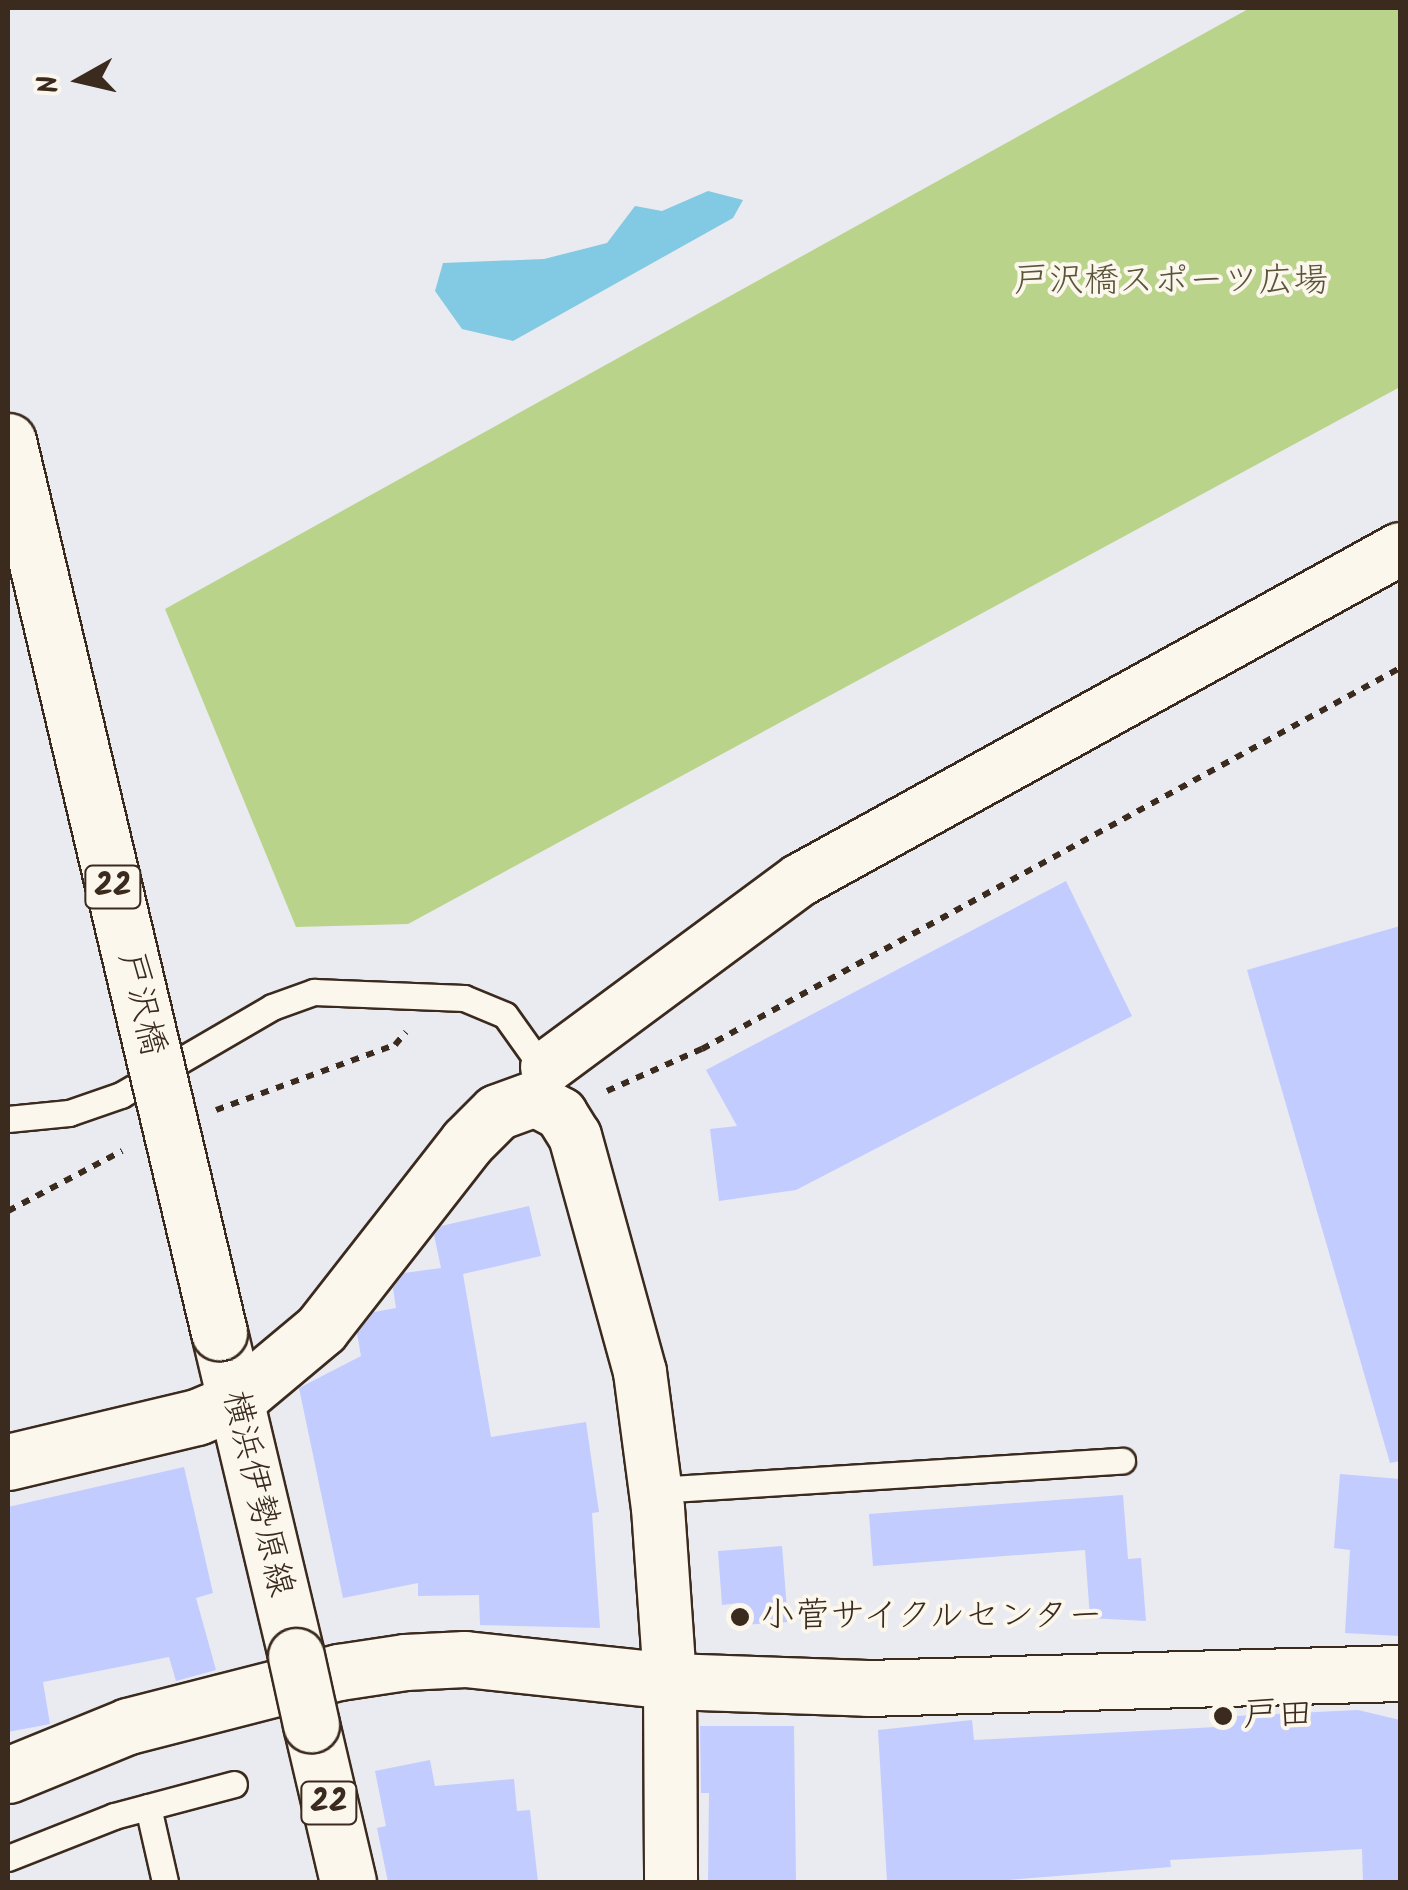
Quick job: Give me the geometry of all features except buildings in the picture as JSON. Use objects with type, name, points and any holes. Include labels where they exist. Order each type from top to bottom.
[{"type":"street","name":"戸沢橋","points":[[8,441],[219,1332]]},
{"type":"street","points":[[8,1462],[196,1418],[235,1401],[321,1328],[467,1142],[498,1112],[547,1093],[800,880],[1400,549]]},
{"type":"street","points":[[547,1093],[575,1136],[617,1274],[640,1372],[656,1490],[670,1681],[671,1882]]},
{"type":"street","name":"横浜伊勢原線","points":[[219,1332],[348,1882]]},
{"type":"street","points":[[8,1776],[128,1726],[339,1672],[405,1662],[465,1659],[670,1681],[867,1688],[1400,1673]]},
{"type":"lane","points":[[8,1119],[69,1113],[121,1095],[272,1007],[314,992],[464,998],[505,1015],[547,1093]]},
{"type":"lane","points":[[656,1490],[1122,1461]]},
{"type":"lane","points":[[8,1858],[148,1807],[234,1784]]},
{"type":"lane","points":[[148,1807],[166,1882]]},
{"type":"path","points":[[547,1093],[702,1049],[1400,668]]},
{"type":"path","points":[[210,1112],[395,1045],[435,996]]},
{"type":"path","points":[[8,1212],[140,1143]]},
{"type":"green space","name":"戸沢橋スポーツ広場","points":[[1250,8],[1400,8],[1400,387],[408,924],[296,927],[165,609]]},
{"type":"water","points":[[708,191],[743,200],[733,218],[513,341],[462,329],[435,291],[443,263],[544,259],[607,243],[635,206],[662,211]]},
{"type":"place","name":"小菅サイクルセンター","points":[[740,1617]]},
{"type":"place","name":"戸田","points":[[1223,1716]]}]
